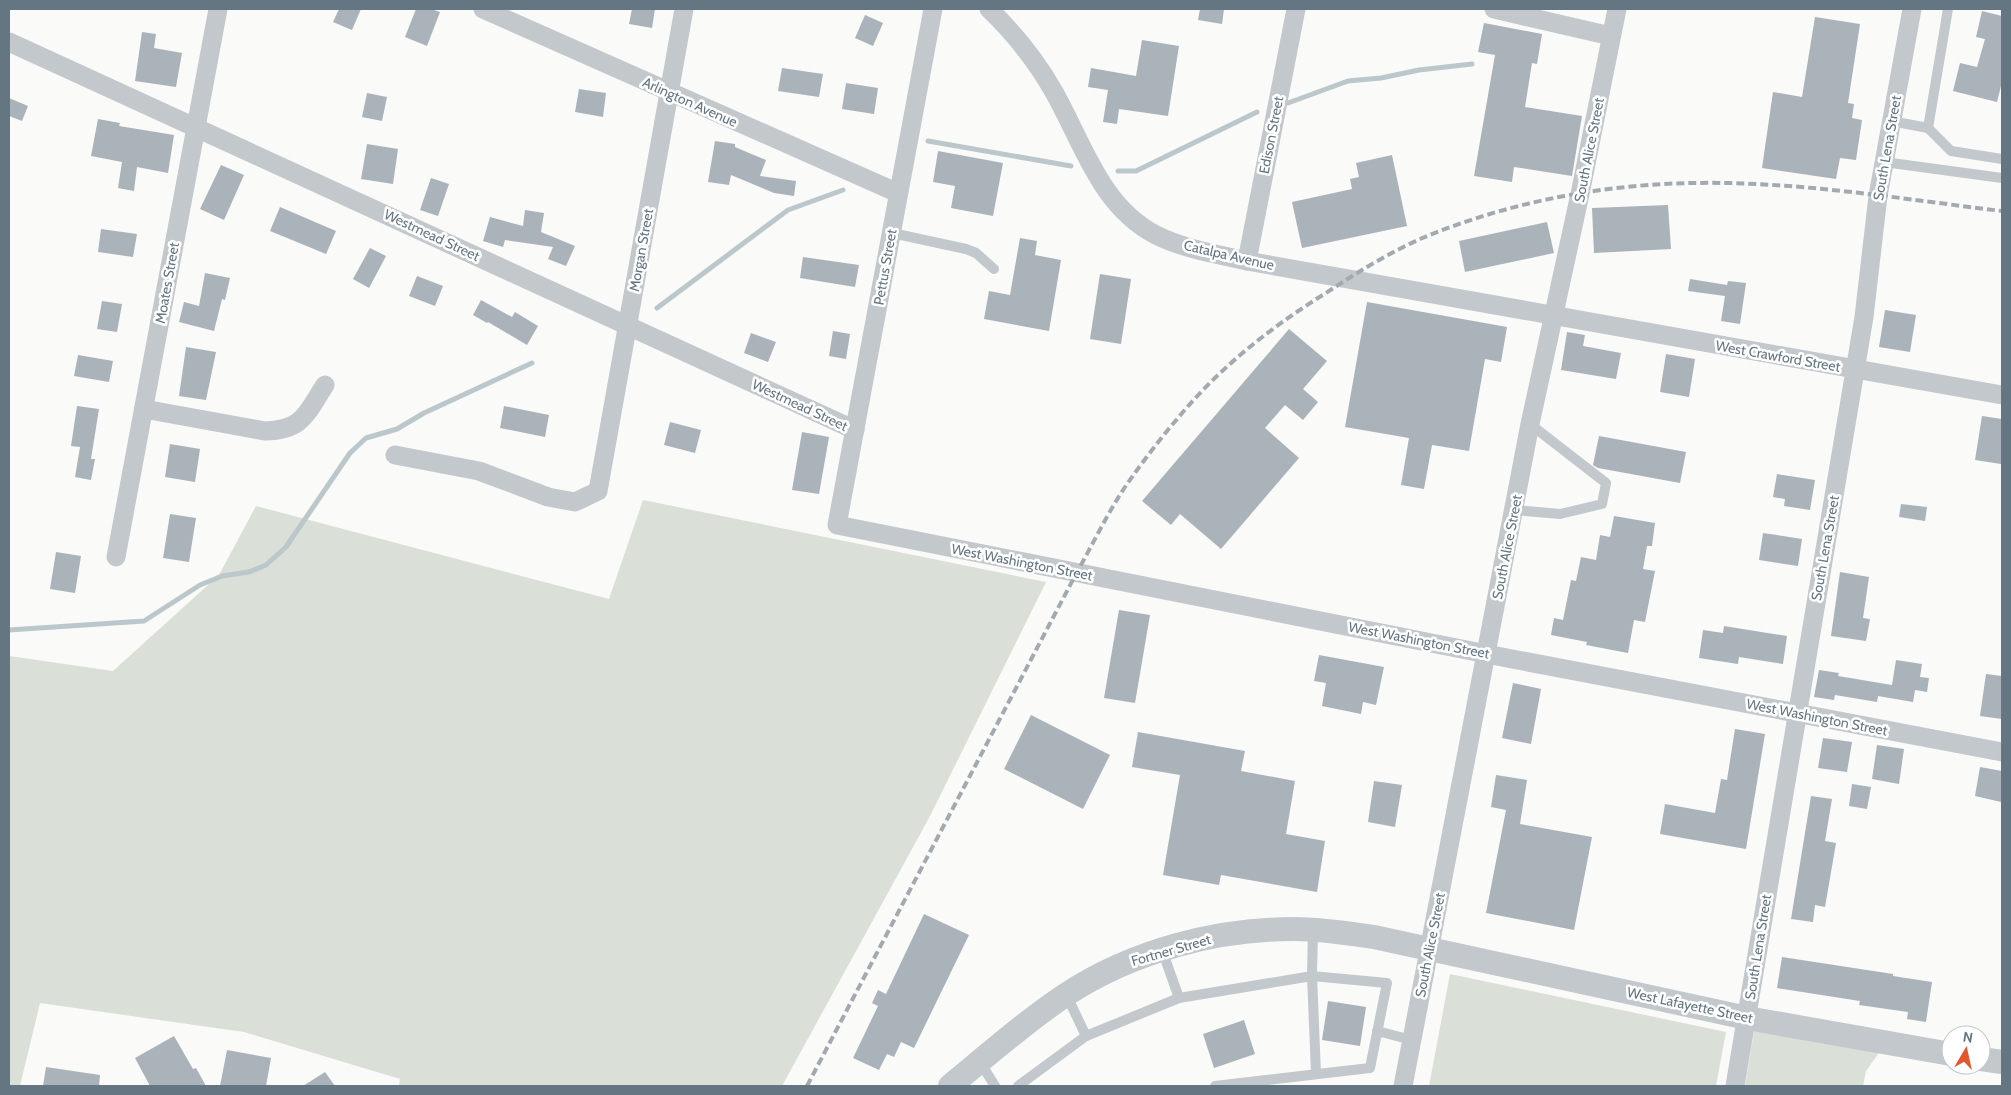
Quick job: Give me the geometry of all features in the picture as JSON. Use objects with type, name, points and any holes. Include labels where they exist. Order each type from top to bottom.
[{"type":"street","name":"Moates Street","points":[[116,557],[218,9]]},
{"type":"street","name":"Arlington Avenue","points":[[483,9],[898,193]]},
{"type":"street","name":"Morgan Street","points":[[395,455],[479,471],[548,497],[576,502],[598,491],[684,9]]},
{"type":"street","name":"Pettus Street","points":[[837,525],[933,9]]},
{"type":"street","name":"Catalpa Avenue","points":[[989,9],[1012,32],[1044,76],[1098,178],[1123,211],[1155,234],[1208,253],[1247,261],[1555,315]]},
{"type":"street","name":"Edison Street","points":[[1247,261],[1296,9]]},
{"type":"street","points":[[1494,9],[1612,36]]},
{"type":"street","name":"South Alice Street","points":[[1403,1086],[1530,424],[1555,315],[1617,9]]},
{"type":"street","name":"South Lena Street","points":[[1735,1086],[1796,713],[1864,317],[1878,196],[1912,9]]},
{"type":"street","name":"Westmead Street","points":[[9,42],[855,430]]},
{"type":"street","name":"West Crawford Street","points":[[1555,315],[2002,395]]},
{"type":"street","points":[[144,409],[265,431],[282,431],[295,426],[303,419],[325,385]]},
{"type":"street","name":"West Washington Street","points":[[837,525],[1486,654],[2002,752]]},
{"type":"street","name":"Fortner Street","points":[[950,1086],[1066,994],[1121,965],[1162,950],[1195,941],[1257,930],[1313,930],[1374,937],[1430,949]]},
{"type":"street","name":"West Lafayette Street","points":[[1430,949],[1747,1018],[1941,1052]]},
{"type":"lane","points":[[1928,128],[1948,9]]},
{"type":"lane","points":[[1891,121],[1928,128],[1951,151],[2002,159]]},
{"type":"lane","points":[[1884,162],[2002,178]]},
{"type":"lane","points":[[892,233],[966,249],[976,253],[994,269]]},
{"type":"lane","points":[[1514,510],[1560,514],[1602,504],[1606,483],[1530,424]]},
{"type":"lane","points":[[1313,930],[1312,976],[1316,1074]]},
{"type":"lane","points":[[1162,950],[1178,998]]},
{"type":"lane","points":[[1018,1086],[1086,1036],[1178,998],[1312,976],[1387,983],[1370,1068],[1215,1086]]},
{"type":"lane","points":[[1066,994],[1086,1036]]},
{"type":"lane","points":[[1377,1031],[1412,1040]]},
{"type":"lane","points":[[980,1062],[994,1086]]},
{"type":"shaded area","points":[[643,500],[1046,582],[929,818],[782,1086],[399,1086],[400,1079],[244,1032],[40,1003],[20,1086],[9,1086],[9,656],[113,671],[219,575],[256,506],[609,599]]},
{"type":"shaded area","points":[[1450,974],[1726,1032],[1716,1086],[1429,1086]]},
{"type":"shaded area","points":[[1759,1030],[1881,1050],[1866,1071],[1863,1086],[1745,1086],[1754,1032]]},
{"type":"building","points":[[339,9],[361,9],[352,30],[333,22]]},
{"type":"building","points":[[416,9],[431,9],[440,12],[427,46],[405,37]]},
{"type":"building","points":[[632,9],[655,9],[652,28],[629,24]]},
{"type":"building","points":[[1200,9],[1224,9],[1222,24],[1198,20]]},
{"type":"building","points":[[1982,11],[2002,16],[2002,82],[1997,102],[1953,91],[1960,63],[1977,67],[1985,39],[1976,37]]},
{"type":"building","points":[[865,15],[883,23],[873,46],[855,38]]},
{"type":"building","points":[[1815,17],[1860,24],[1848,103],[1854,104],[1852,118],[1862,120],[1856,160],[1840,158],[1836,179],[1762,168],[1773,92],[1802,97]]},
{"type":"building","points":[[1484,23],[1542,34],[1537,64],[1532,63],[1525,107],[1582,116],[1572,176],[1514,167],[1512,182],[1474,176],[1495,55],[1478,52]]},
{"type":"building","points":[[142,32],[156,34],[154,48],[182,53],[176,87],[135,81]]},
{"type":"building","points":[[1142,40],[1179,46],[1168,116],[1119,109],[1117,124],[1103,122],[1108,90],[1088,87],[1091,68],[1136,76]]},
{"type":"building","points":[[782,68],[823,74],[819,97],[778,91]]},
{"type":"building","points":[[846,83],[878,88],[874,114],[842,109]]},
{"type":"building","points":[[579,89],[606,93],[603,117],[575,112]]},
{"type":"building","points":[[367,93],[387,97],[382,121],[362,117]]},
{"type":"building","points":[[9,98],[28,106],[22,121],[9,116]]},
{"type":"building","points":[[98,119],[120,123],[119,126],[174,135],[168,173],[137,167],[134,191],[118,188],[122,162],[91,156]]},
{"type":"building","points":[[715,141],[735,144],[735,147],[766,160],[760,176],[796,181],[794,196],[774,193],[731,175],[729,185],[708,182]]},
{"type":"building","points":[[367,144],[398,149],[393,184],[361,179]]},
{"type":"building","points":[[938,151],[1003,163],[993,216],[951,208],[955,186],[933,182]]},
{"type":"building","points":[[1392,155],[1407,226],[1302,248],[1292,202],[1352,189],[1350,179],[1359,177],[1356,163]]},
{"type":"building","points":[[221,165],[244,175],[224,220],[200,209]]},
{"type":"building","points":[[431,178],[449,184],[438,216],[420,210]]},
{"type":"building","points":[[1668,205],[1671,249],[1594,253],[1592,208]]},
{"type":"building","points":[[280,207],[336,231],[326,254],[270,231]]},
{"type":"building","points":[[525,210],[544,213],[541,232],[575,246],[566,266],[548,259],[553,247],[505,240],[503,247],[483,241],[490,217],[523,226]]},
{"type":"building","points":[[1547,222],[1554,253],[1465,272],[1459,241]]},
{"type":"building","points":[[101,229],[137,234],[133,257],[98,252]]},
{"type":"building","points":[[1020,238],[1037,241],[1035,255],[1061,260],[1049,331],[984,319],[989,291],[1010,295]]},
{"type":"building","points":[[370,248],[386,256],[369,288],[353,279]]},
{"type":"building","points":[[803,257],[859,265],[855,287],[800,278]]},
{"type":"building","points":[[205,273],[230,278],[225,300],[222,299],[214,331],[179,322],[184,302],[199,306]]},
{"type":"building","points":[[1100,274],[1131,279],[1121,344],[1090,339]]},
{"type":"building","points":[[417,276],[443,286],[435,306],[409,296]]},
{"type":"building","points":[[1690,279],[1727,285],[1728,281],[1746,283],[1740,324],[1721,321],[1725,296],[1688,291]]},
{"type":"building","points":[[481,300],[512,317],[515,312],[538,326],[527,345],[473,315]]},
{"type":"building","points":[[102,301],[122,304],[117,332],[97,329]]},
{"type":"building","points":[[1367,302],[1507,327],[1501,362],[1485,359],[1469,451],[1432,445],[1424,489],[1401,485],[1409,438],[1345,427]]},
{"type":"building","points":[[1885,310],[1916,315],[1910,352],[1879,347]]},
{"type":"building","points":[[1289,329],[1327,361],[1303,389],[1318,402],[1303,420],[1285,405],[1265,428],[1299,458],[1221,549],[1180,514],[1171,525],[1142,501]]},
{"type":"building","points":[[833,331],[850,334],[846,359],[829,356]]},
{"type":"building","points":[[1567,332],[1585,335],[1583,346],[1621,353],[1616,379],[1561,370]]},
{"type":"building","points":[[751,333],[776,342],[768,362],[744,353]]},
{"type":"building","points":[[186,347],[216,352],[206,400],[179,396]]},
{"type":"building","points":[[1666,354],[1695,359],[1689,397],[1660,392]]},
{"type":"building","points":[[78,355],[113,361],[109,382],[74,376]]},
{"type":"building","points":[[77,406],[99,409],[91,459],[95,459],[91,480],[75,477],[80,447],[71,446]]},
{"type":"building","points":[[504,406],[549,415],[545,437],[500,428]]},
{"type":"building","points":[[1982,416],[2002,419],[2001,464],[1975,460]]},
{"type":"building","points":[[670,422],[701,430],[695,453],[664,445]]},
{"type":"building","points":[[802,432],[829,437],[819,494],[792,490]]},
{"type":"building","points":[[1599,436],[1686,452],[1680,483],[1598,468],[1593,465]]},
{"type":"building","points":[[170,444],[200,449],[195,482],[165,477]]},
{"type":"building","points":[[1777,474],[1815,480],[1810,510],[1784,506],[1785,499],[1773,497]]},
{"type":"building","points":[[1901,504],[1927,507],[1925,521],[1899,517]]},
{"type":"building","points":[[170,514],[196,518],[189,562],[163,558]]},
{"type":"building","points":[[1614,516],[1655,523],[1652,546],[1647,546],[1643,569],[1655,571],[1645,622],[1634,620],[1628,653],[1586,645],[1587,642],[1551,635],[1554,618],[1563,620],[1571,580],[1576,581],[1581,557],[1596,560],[1600,535],[1610,537]]},
{"type":"building","points":[[1763,533],[1802,539],[1798,566],[1759,560]]},
{"type":"building","points":[[56,552],[81,556],[75,593],[50,589]]},
{"type":"building","points":[[1840,572],[1869,577],[1863,618],[1870,619],[1866,641],[1831,636]]},
{"type":"building","points":[[1119,610],[1150,615],[1135,703],[1104,698]]},
{"type":"building","points":[[1724,626],[1787,636],[1783,664],[1739,657],[1738,664],[1699,658],[1703,630],[1723,633]]},
{"type":"building","points":[[1319,655],[1384,667],[1376,705],[1363,702],[1361,714],[1322,706],[1326,683],[1314,681]]},
{"type":"building","points":[[1896,660],[1922,664],[1920,677],[1929,678],[1927,692],[1915,690],[1913,702],[1878,696],[1877,702],[1835,695],[1834,700],[1814,697],[1819,670],[1839,673],[1838,676],[1892,685]]},
{"type":"building","points":[[1986,674],[2002,676],[2002,719],[1980,716]]},
{"type":"building","points":[[1513,683],[1541,689],[1531,744],[1502,738]]},
{"type":"building","points":[[1031,715],[1110,755],[1083,809],[1004,769]]},
{"type":"building","points":[[1735,729],[1765,734],[1746,849],[1660,834],[1665,804],[1715,813],[1721,779],[1727,780]]},
{"type":"building","points":[[1138,732],[1245,751],[1241,771],[1295,781],[1286,834],[1325,841],[1317,892],[1221,875],[1219,885],[1163,875],[1180,775],[1132,767]]},
{"type":"building","points":[[1823,738],[1852,742],[1847,772],[1818,768]]},
{"type":"building","points":[[1877,745],[1904,749],[1899,784],[1872,779]]},
{"type":"building","points":[[1980,767],[2002,771],[2001,802],[1975,796]]},
{"type":"building","points":[[1496,775],[1527,780],[1520,824],[1592,837],[1574,930],[1486,913],[1506,810],[1491,807]]},
{"type":"building","points":[[1374,781],[1402,785],[1395,827],[1368,822]]},
{"type":"building","points":[[1852,784],[1871,787],[1867,809],[1849,806]]},
{"type":"building","points":[[1811,796],[1832,799],[1825,841],[1836,843],[1825,907],[1815,905],[1813,922],[1791,919]]},
{"type":"building","points":[[924,914],[969,935],[914,1048],[901,1042],[894,1057],[887,1054],[879,1070],[853,1058],[878,1006],[872,1003],[878,990],[886,994]]},
{"type":"building","points":[[1782,957],[1932,982],[1926,1022],[1907,1019],[1908,1012],[1859,1005],[1860,1001],[1777,988]]},
{"type":"building","points":[[1328,1001],[1366,1007],[1360,1046],[1322,1040]]},
{"type":"building","points":[[1244,1020],[1255,1054],[1214,1068],[1203,1034]]},
{"type":"building","points":[[174,1036],[193,1069],[196,1068],[206,1086],[150,1086],[135,1058]]},
{"type":"building","points":[[227,1050],[271,1058],[266,1086],[220,1086]]},
{"type":"building","points":[[46,1067],[100,1075],[99,1086],[43,1086]]},
{"type":"building","points":[[325,1072],[335,1086],[303,1086]]},
{"type":"waterway","points":[[1288,103],[1348,81],[1381,78],[1419,70],[1472,64]]},
{"type":"waterway","points":[[1118,171],[1136,171],[1257,112]]},
{"type":"waterway","points":[[928,141],[1071,166]]},
{"type":"waterway","points":[[657,308],[788,210],[843,190]]},
{"type":"waterway","points":[[9,630],[144,621],[200,585],[222,576],[249,572],[266,565],[286,547],[350,453],[366,438],[397,429],[424,413],[532,363]]},
{"type":"railway","points":[[807,1086],[1118,497],[1150,452],[1194,400],[1228,365],[1285,320],[1360,271],[1420,239],[1486,215],[1554,198],[1590,192],[1660,184],[1733,183],[1849,192],[2002,211]]}]
